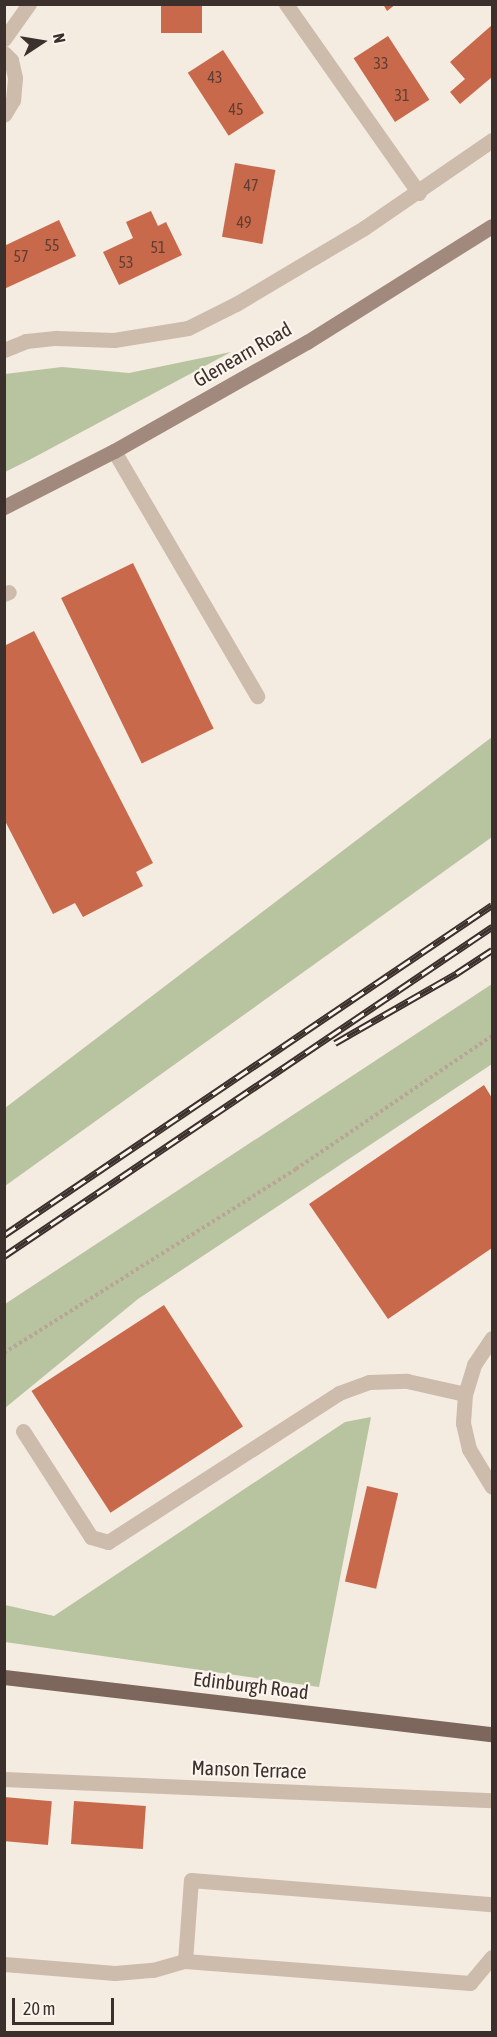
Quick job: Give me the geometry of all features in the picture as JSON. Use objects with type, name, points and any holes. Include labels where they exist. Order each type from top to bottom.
[{"type":"main road","name":"Edinburgh Road","points":[[4,1677],[492,1734]]},
{"type":"street","points":[[4,39],[28,4]]},
{"type":"street","points":[[286,4],[419,193]]},
{"type":"street","points":[[4,53],[11,60],[15,78],[13,100],[4,115]]},
{"type":"street","points":[[4,350],[26,341],[56,338],[114,340],[188,328],[236,304],[419,193],[492,140]]},
{"type":"street","name":"Glenearn Road","points":[[4,507],[114,451],[307,342],[492,226]]},
{"type":"street","points":[[114,451],[257,696]]},
{"type":"street","points":[[492,1338],[474,1365],[465,1394],[463,1423],[469,1449],[492,1487]]},
{"type":"street","points":[[23,1431],[91,1537],[108,1542],[339,1393],[369,1382],[407,1381],[465,1394]]},
{"type":"street","name":"Manson Terrace","points":[[4,1779],[492,1800]]},
{"type":"street","points":[[185,1961],[191,1880],[492,1904]]},
{"type":"street","points":[[4,1964],[115,1973],[153,1970],[185,1961],[470,1983],[492,1957]]},
{"type":"path","points":[[4,1353],[296,1169],[492,1036]]},
{"type":"green space","points":[[231,352],[5,472],[5,374],[62,367],[129,373]]},
{"type":"green space","points":[[492,737],[492,837],[5,1186],[5,1108]]},
{"type":"green space","points":[[492,984],[492,1064],[138,1299],[5,1408],[5,1304]]},
{"type":"green space","points":[[371,1417],[319,1687],[5,1642],[5,1605],[54,1616],[345,1422]]},
{"type":"building","points":[[161,4],[202,4],[202,33],[161,33]]},
{"type":"building","points":[[383,4],[396,4],[387,11]]},
{"type":"building","points":[[492,25],[492,77],[460,104],[450,92],[465,79],[450,62]]},
{"type":"building","points":[[388,36],[429,100],[395,122],[354,58]]},
{"type":"building","points":[[223,50],[264,113],[229,136],[188,73]]},
{"type":"building","points":[[235,163],[275,170],[262,244],[222,237]]},
{"type":"building","points":[[151,211],[158,226],[166,222],[182,255],[119,285],[103,252],[133,238],[126,222]]},
{"type":"building","points":[[59,220],[76,256],[4,289],[4,246]]},
{"type":"building","points":[[133,563],[214,728],[142,763],[61,598]]},
{"type":"building","points":[[34,631],[153,863],[136,872],[143,886],[83,917],[75,903],[53,914],[4,819],[4,646]]},
{"type":"building","points":[[484,1085],[492,1098],[492,1248],[388,1319],[309,1204]]},
{"type":"building","points":[[164,1305],[243,1427],[110,1513],[31,1391]]},
{"type":"building","points":[[367,1486],[398,1493],[376,1589],[345,1581]]},
{"type":"building","points":[[4,1797],[52,1801],[48,1845],[4,1841]]},
{"type":"building","points":[[74,1801],[146,1806],[143,1849],[71,1844]]},
{"type":"railway","points":[[4,1235],[492,905]]},
{"type":"railway","points":[[4,1256],[492,927]]},
{"type":"railway","points":[[335,1043],[457,973],[492,950]]}]
